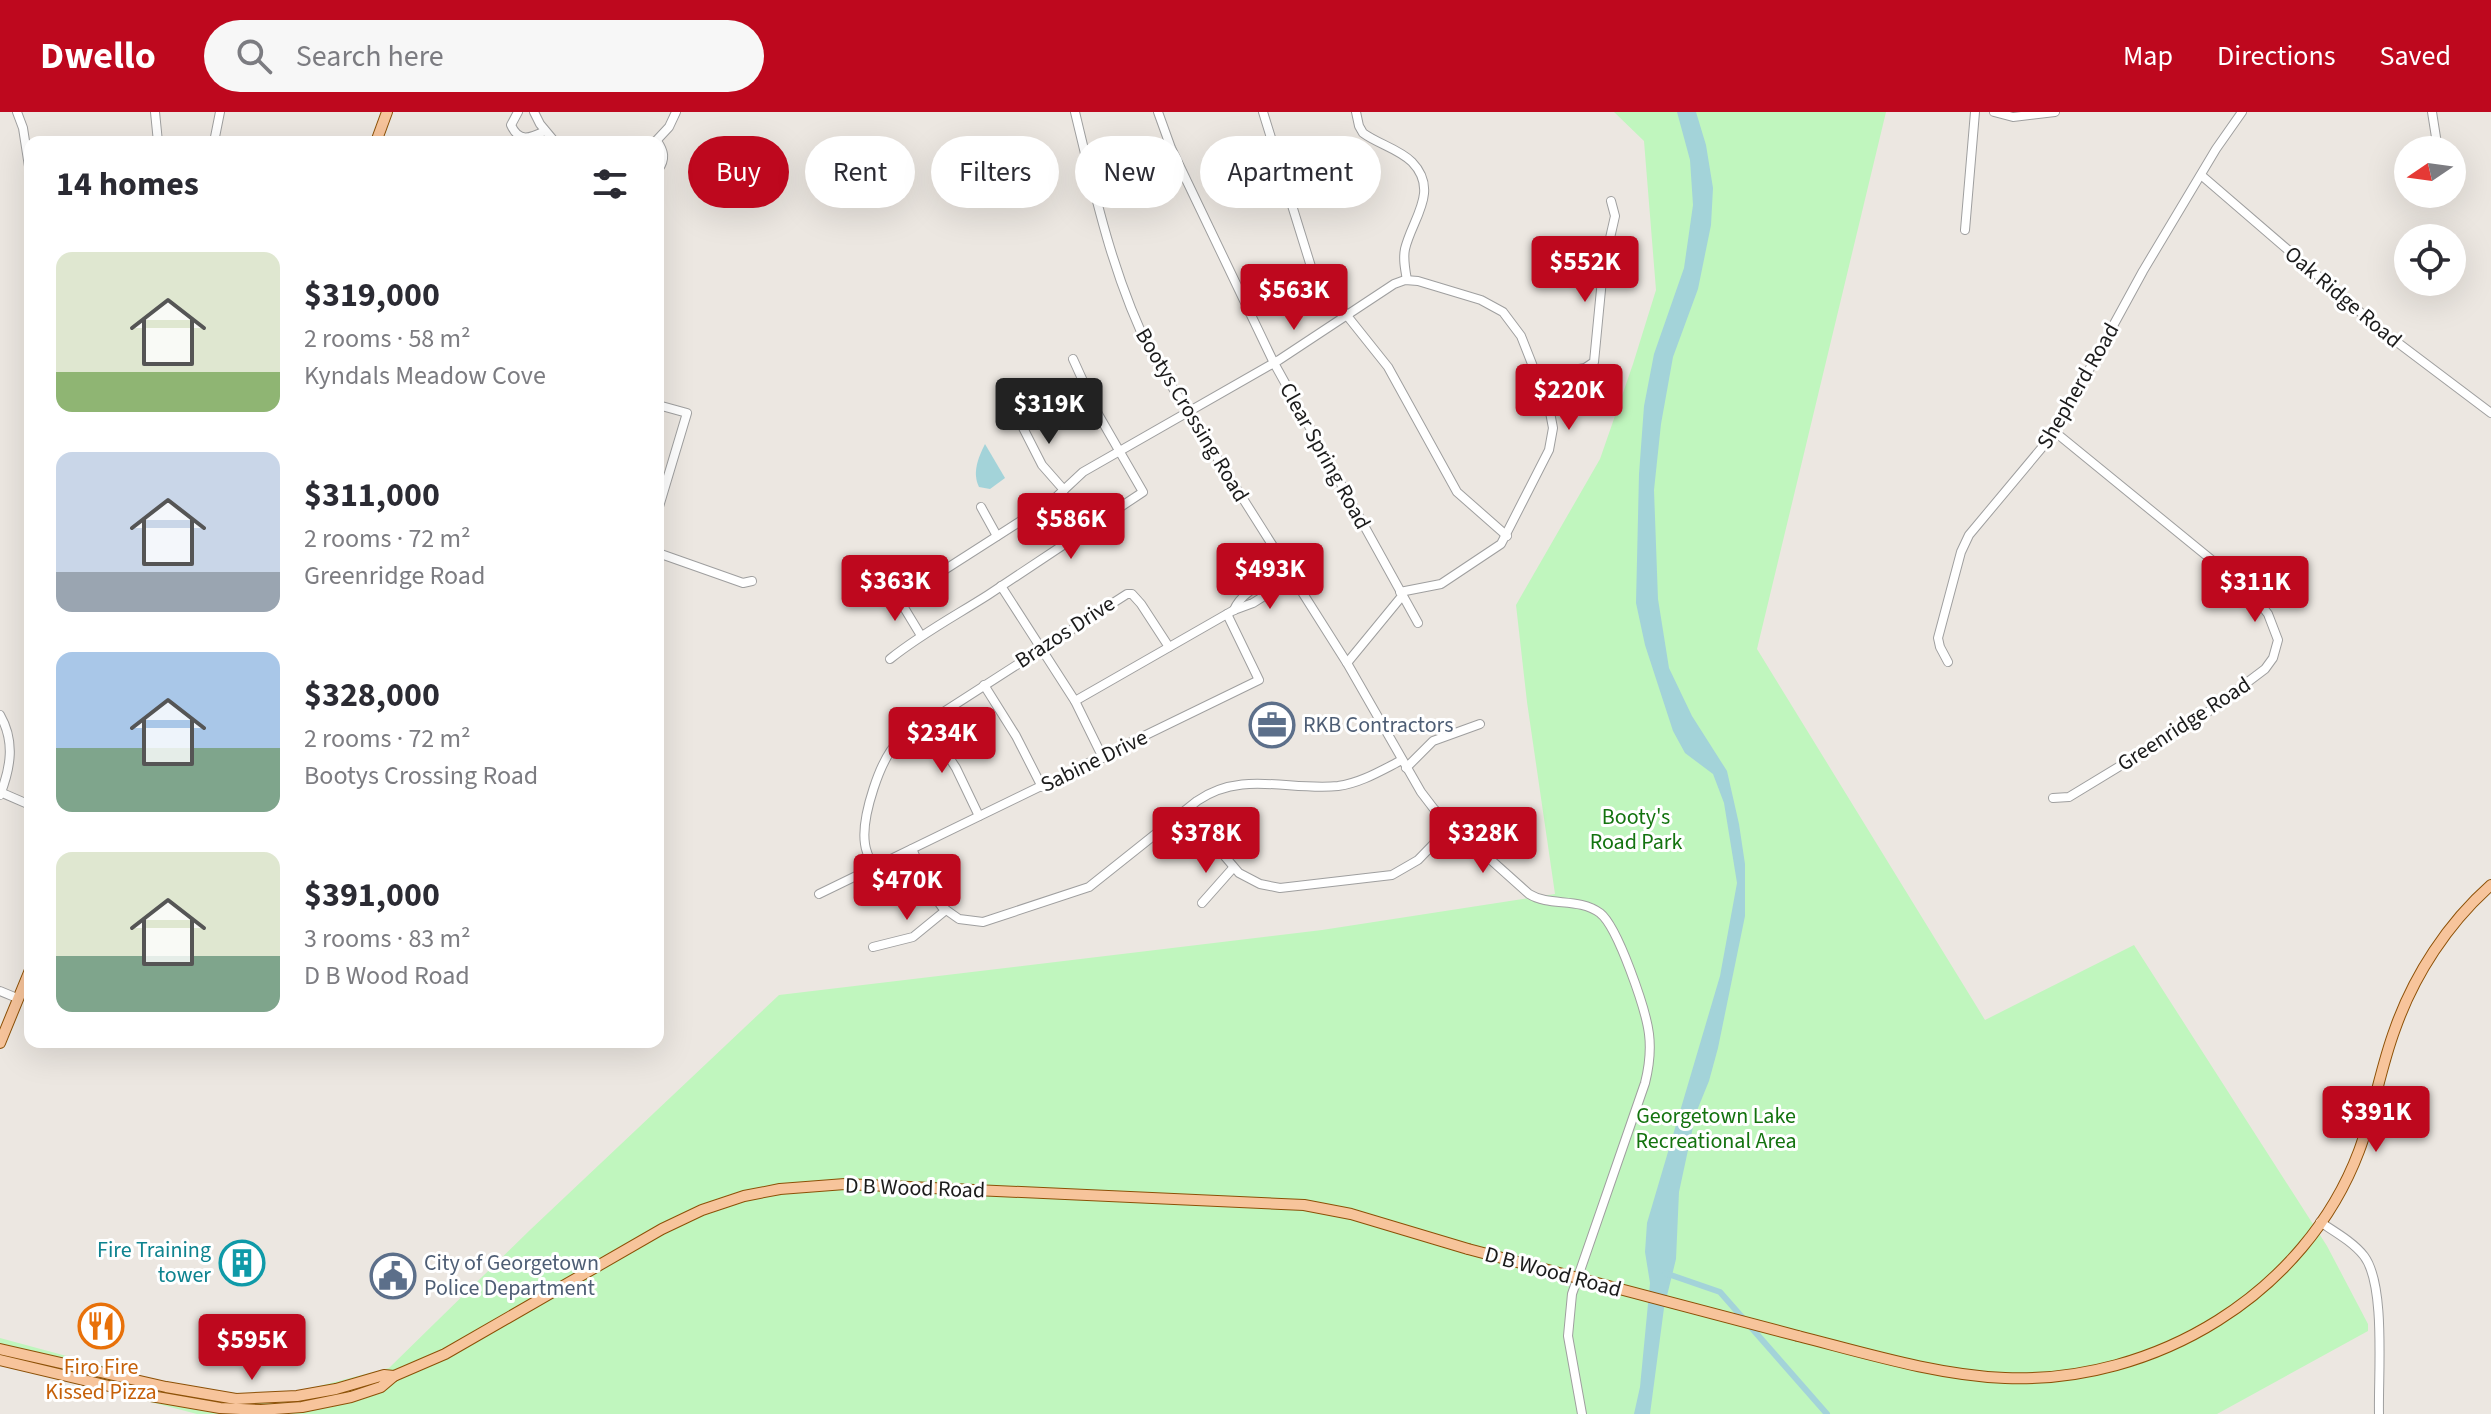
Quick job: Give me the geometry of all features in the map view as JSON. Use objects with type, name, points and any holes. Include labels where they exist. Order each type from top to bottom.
[{"type":"main road","points":[[378,136],[387,112]]},
{"type":"main road","name":"D B Wood Road","points":[[0,1360],[166,1387],[235,1404],[321,1398],[384,1375],[394,1376],[445,1354],[688,1216],[744,1196],[780,1189],[845,1184],[1304,1205],[1351,1214],[1468,1249],[1912,1363],[2003,1378],[2069,1375],[2116,1367],[2179,1342],[2223,1318],[2253,1296],[2286,1265],[2320,1222],[2358,1153],[2405,1004],[2444,938],[2477,897],[2491,885]]},
{"type":"main road","points":[[0,1043],[24,983]]},
{"type":"main road","name":"D B Wood Road","points":[[0,1349],[56,1368]]},
{"type":"street","points":[[17,112],[24,136]]},
{"type":"street","points":[[155,112],[157,136]]},
{"type":"street","points":[[215,136],[220,112]]},
{"type":"street","points":[[518,112],[511,125],[518,136]]},
{"type":"street","points":[[534,112],[550,136]]},
{"type":"street","points":[[661,136],[676,112]]},
{"type":"street","name":"Bootys Crossing Road","points":[[1075,112],[1105,233],[1122,286],[1152,355],[1347,663],[1426,800],[1533,897],[1582,905],[1604,918],[1626,961],[1646,1016],[1650,1047],[1645,1083],[1569,1308],[1569,1347],[1582,1414]]},
{"type":"street","name":"Clear Spring Road","points":[[1158,112],[1171,148],[1274,363],[1418,623]]},
{"type":"street","points":[[1263,112],[1311,269],[1388,367],[1457,492],[1507,536]]},
{"type":"street","points":[[1356,112],[1363,133],[1410,160],[1423,183],[1423,206],[1404,255],[1407,280]]},
{"type":"street","points":[[1965,230],[1975,112]]},
{"type":"street","points":[[1994,112],[2013,117],[2055,112]]},
{"type":"street","name":"Shepherd Road","points":[[1948,662],[1938,638],[1965,543],[1974,528],[2055,432],[2143,271],[2242,112]]},
{"type":"street","points":[[2432,112],[2436,136]]},
{"type":"street","points":[[534,136],[545,131]]},
{"type":"street","name":"Oak Ridge Road","points":[[2201,175],[2384,333],[2491,413]]},
{"type":"street","points":[[1537,376],[1585,368],[1594,362],[1603,269],[1615,216],[1611,201]]},
{"type":"street","points":[[920,634],[897,596],[924,583],[1052,501],[1083,472],[1274,363],[1394,284],[1407,280],[1481,300],[1503,312],[1521,336],[1537,376],[1552,415],[1552,437],[1507,536],[1496,550],[1441,584],[1401,594],[1347,663]]},
{"type":"street","points":[[890,659],[920,634],[951,618],[1143,492],[1118,453],[1073,359]]},
{"type":"street","points":[[664,407],[687,413],[664,490]]},
{"type":"street","points":[[1017,416],[1042,465],[1064,490]]},
{"type":"street","name":"Greenridge Road","points":[[2053,798],[2069,797],[2204,715],[2265,669],[2273,658],[2278,640],[2268,614],[2251,592],[2055,432]]},
{"type":"street","points":[[981,507],[997,536]]},
{"type":"street","points":[[664,555],[743,583],[752,581]]},
{"type":"street","points":[[1231,612],[1247,595],[1287,568]]},
{"type":"street","points":[[1075,701],[1293,578]]},
{"type":"street","points":[[1001,586],[1075,701],[1103,758]]},
{"type":"street","name":"Brazos Drive","points":[[874,868],[865,846],[865,830],[884,762],[892,747],[1041,647],[1127,594],[1132,594],[1141,604],[1169,647]]},
{"type":"street","points":[[1209,612],[1214,622]]},
{"type":"street","name":"Sabine Drive","points":[[819,894],[1259,680],[1231,612]]},
{"type":"street","points":[[984,685],[1016,736],[1042,787]]},
{"type":"street","points":[[0,715],[8,730],[11,752],[0,793],[24,803]]},
{"type":"street","points":[[926,722],[956,768],[979,816]]},
{"type":"street","points":[[912,849],[932,893],[946,910],[967,921],[983,922],[1080,892],[1097,882],[1204,795],[1232,785],[1257,783],[1326,787],[1345,785],[1404,764],[1433,741],[1480,724]]},
{"type":"street","points":[[1186,811],[1233,868],[1256,883],[1280,888],[1392,875],[1418,860],[1452,825]]},
{"type":"street","points":[[1202,903],[1233,868]]},
{"type":"street","points":[[873,947],[913,937],[946,910]]},
{"type":"street","points":[[0,991],[17,998]]},
{"type":"street","points":[[2320,1222],[2353,1245],[2364,1257],[2376,1282],[2379,1414]]},
{"type":"green space","name":"Georgetown Lake Recreational Area","points":[[1614,112],[1886,112],[1757,649],[1985,1020],[2134,945],[2327,1246],[2368,1324],[2368,1331],[2217,1414],[197,1414],[0,1363],[0,1338],[212,1392],[258,1394],[300,1391],[389,1368],[779,995],[1322,930],[1555,894],[1516,605],[1600,459],[1656,290],[1644,141]]},
{"type":"water","points":[[1677,112],[1696,112],[1706,145],[1713,188],[1711,225],[1698,289],[1673,357],[1661,424],[1654,490],[1658,599],[1669,668],[1692,716],[1727,771],[1745,864],[1745,916],[1718,1048],[1696,1113],[1679,1192],[1676,1259],[1664,1308],[1650,1414],[1634,1414],[1640,1387],[1650,1283],[1645,1252],[1647,1223],[1720,976],[1737,883],[1724,803],[1713,774],[1685,753],[1673,731],[1645,645],[1636,603],[1644,406],[1654,354],[1684,268],[1693,205],[1690,160]]},
{"type":"water","points":[[985,444],[1005,478],[990,489],[979,487],[976,476],[978,460]]},
{"type":"waterway","points":[[1665,1273],[1720,1292],[1827,1414]]},
{"type":"place","name":"RKB Contractors","points":[[1272,725]]},
{"type":"place","name":"Fire Training tower","points":[[242,1263]]},
{"type":"place","name":"City of Georgetown Police Department","points":[[393,1276]]},
{"type":"place","name":"Firo Fire Kissed Pizza","points":[[101,1326]]},
{"type":"park label","name":"Booty's Road Park","points":[[1636,830]]}]
